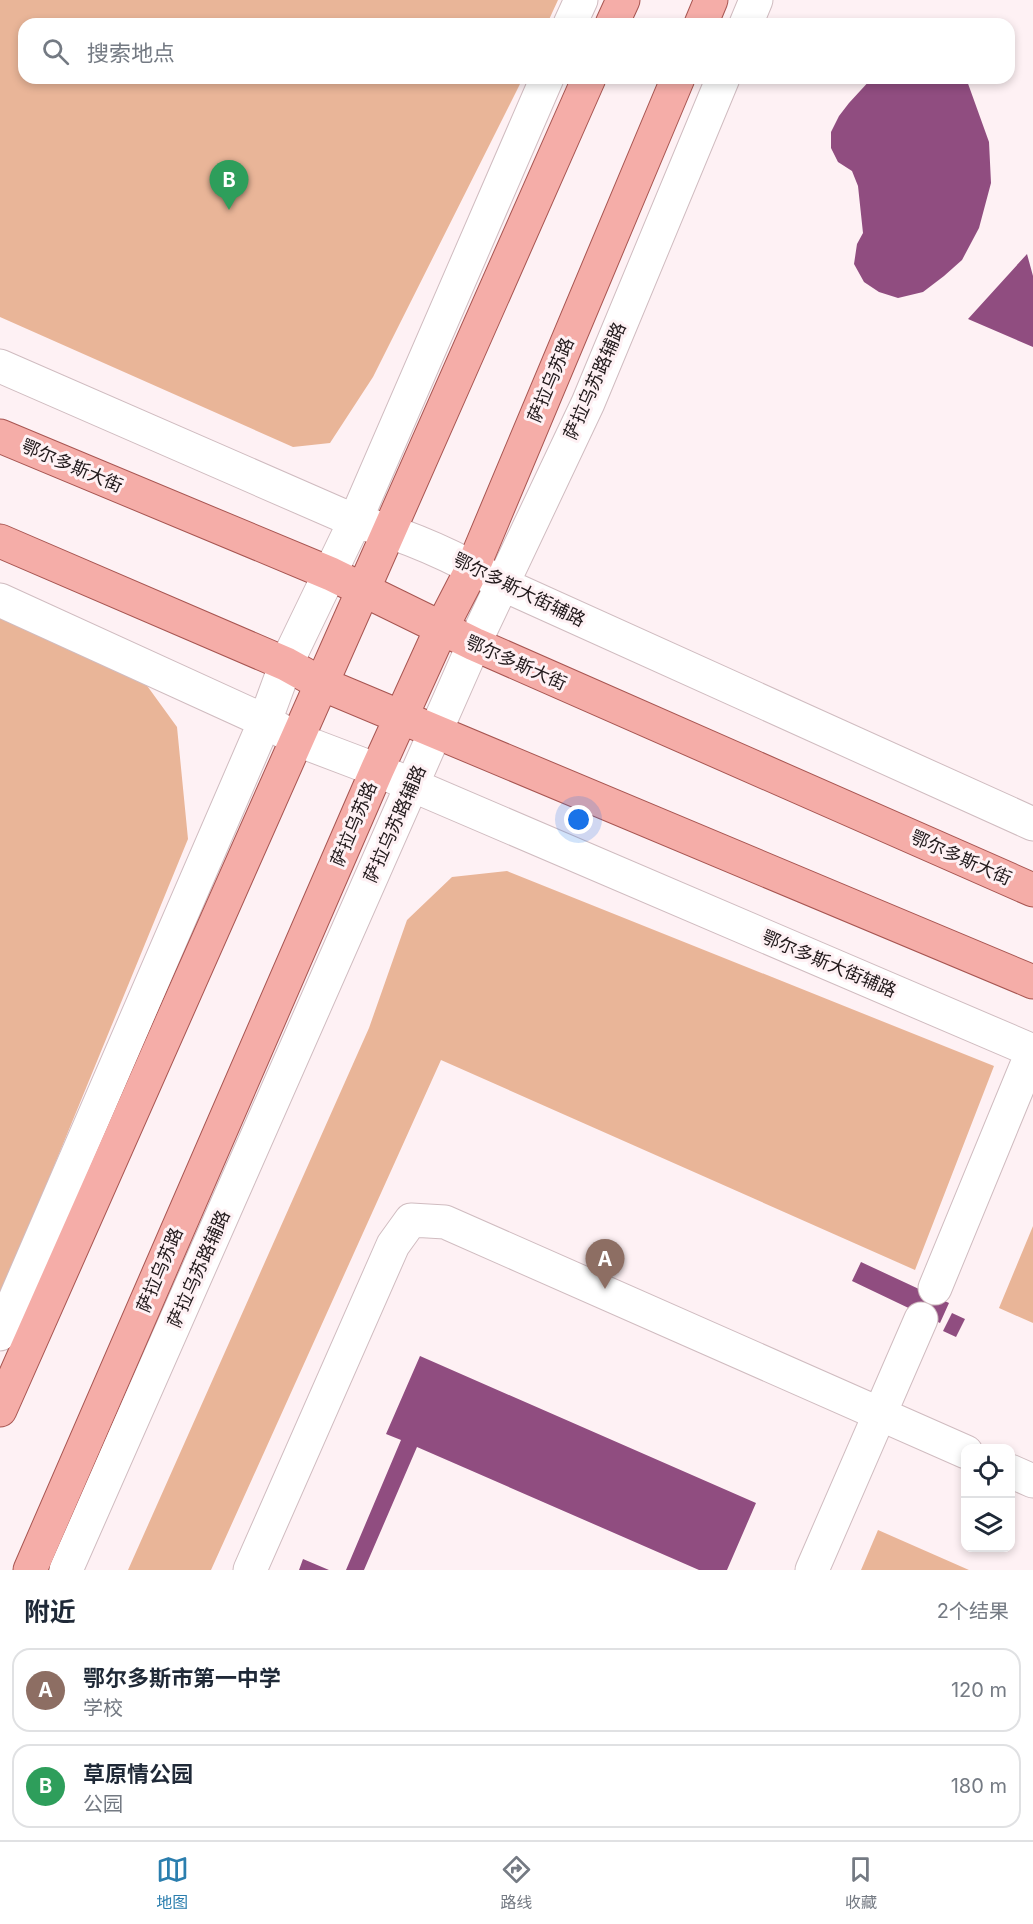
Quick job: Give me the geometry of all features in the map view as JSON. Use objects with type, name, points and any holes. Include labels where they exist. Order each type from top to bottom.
[{"type":"main road","points":[[615,18],[623,0]]},
{"type":"main road","points":[[704,18],[711,0]]},
{"type":"main road","points":[[0,1410],[586,84]]},
{"type":"main road","name":"萨拉乌苏路","points":[[30,1570],[377,770],[441,628],[473,567],[675,84]]},
{"type":"main road","name":"鄂尔多斯大街","points":[[0,436],[331,574],[474,644],[1033,890]]},
{"type":"main road","points":[[0,541],[286,664],[322,684],[401,718],[1033,982]]},
{"type":"street","points":[[573,18],[581,0]]},
{"type":"street","points":[[748,18],[756,0]]},
{"type":"street","points":[[0,1334],[265,721],[286,664],[331,574],[544,84]]},
{"type":"street","name":"萨拉乌苏路辅路","points":[[66,1570],[474,644],[588,403],[721,84]]},
{"type":"street","name":"鄂尔多斯大街辅路","points":[[0,366],[355,520],[390,530],[473,567],[502,584],[1033,824]]},
{"type":"street","name":"鄂尔多斯大街辅路","points":[[0,600],[265,721],[298,740],[377,770],[1033,1051]]},
{"type":"street","points":[[935,1287],[1033,1051]]},
{"type":"street","points":[[250,1570],[393,1245],[411,1220],[445,1222],[961,1450]]},
{"type":"street","points":[[812,1570],[921,1319]]},
{"type":"street","points":[[1015,1473],[1033,1481]]},
{"type":"shaded area","points":[[0,0],[558,0],[550,18],[18,18],[18,84],[520,84],[373,377],[330,443],[293,447],[0,317]]},
{"type":"shaded area","points":[[0,607],[132,665],[177,727],[188,839],[0,1298]]},
{"type":"shaded area","points":[[507,871],[994,1066],[915,1270],[441,1060],[211,1570],[128,1570],[369,1028],[407,920],[452,877]]},
{"type":"shaded area","points":[[1033,1226],[1033,1323],[999,1308]]},
{"type":"shaded area","points":[[878,1530],[969,1570],[861,1570]]},
{"type":"building","points":[[866,84],[968,84],[989,142],[991,183],[979,228],[962,260],[923,292],[898,298],[879,292],[864,282],[854,264],[857,244],[863,233],[858,186],[852,171],[838,162],[831,148],[831,132],[849,103]]},
{"type":"building","points":[[1027,254],[1033,276],[1033,347],[968,319]]},
{"type":"building","points":[[861,1262],[949,1303],[940,1323],[852,1281]]},
{"type":"building","points":[[952,1313],[965,1319],[956,1337],[943,1331]]},
{"type":"building","points":[[420,1356],[756,1503],[727,1570],[699,1570],[417,1447],[364,1570],[346,1570],[401,1440],[386,1434]]},
{"type":"building","points":[[303,1559],[329,1570],[299,1570]]},
{"type":"place","name":"草原情公园","points":[[229,210]]},
{"type":"place","name":"鄂尔多斯市第一中学","points":[[605,1289]]}]
